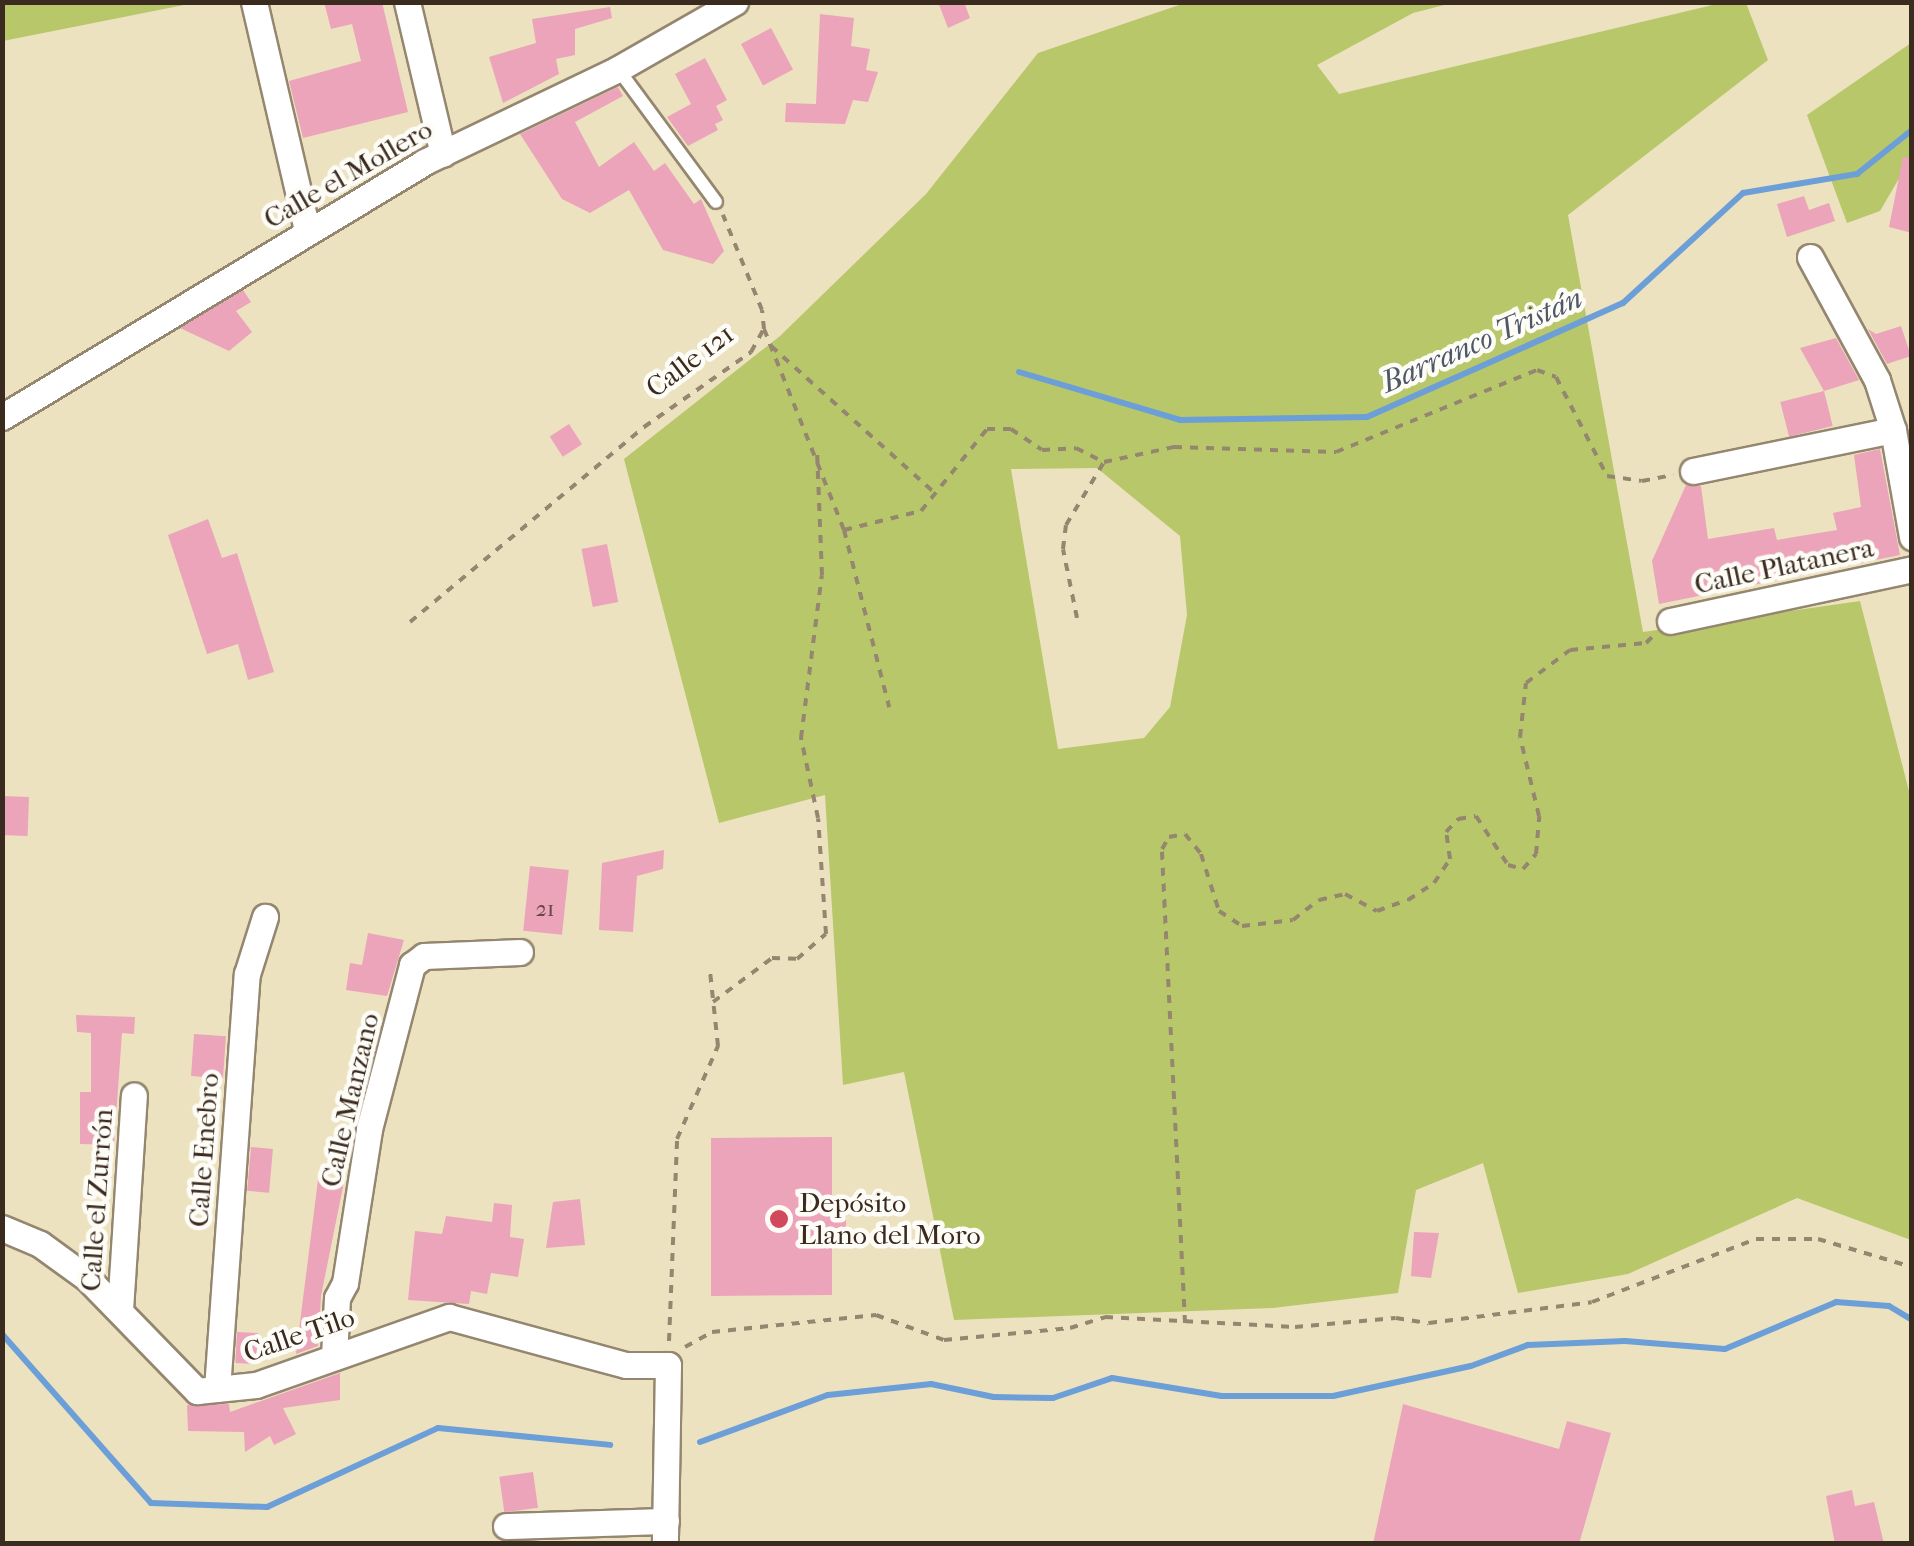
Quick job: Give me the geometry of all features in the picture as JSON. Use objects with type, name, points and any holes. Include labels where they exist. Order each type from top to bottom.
[{"type":"street","points":[[254,2],[306,230]]},
{"type":"street","points":[[407,2],[443,154]]},
{"type":"street","name":"Calle el Mollero","points":[[2,417],[306,230],[443,154],[618,68],[734,2]]},
{"type":"street","points":[[1810,257],[1877,380],[1893,430],[1912,536]]},
{"type":"street","points":[[1692,471],[1893,430]]},
{"type":"street","name":"Calle Platanera","points":[[1670,621],[1912,569]]},
{"type":"street","name":"Calle Enebro","points":[[216,1389],[247,974],[265,917]]},
{"type":"street","name":"Calle Manzano","points":[[334,1357],[337,1298],[345,1283],[369,1129],[412,965],[424,956],[520,952]]},
{"type":"street","name":"Calle el Zurrón","points":[[120,1310],[134,1095]]},
{"type":"street","name":"Calle Tilo","points":[[2,1228],[40,1244],[120,1310],[178,1377],[197,1391],[256,1384],[448,1317],[626,1366],[668,1365]]},
{"type":"street","points":[[506,1526],[577,1534],[666,1532],[668,1365]]},
{"type":"lane","points":[[618,68],[716,202]]},
{"type":"path","name":"Calle 121","points":[[410,622],[644,427],[751,352],[764,329],[716,202]]},
{"type":"path","points":[[764,329],[817,450],[844,530],[889,708]]},
{"type":"path","points":[[770,344],[935,493]]},
{"type":"path","points":[[844,530],[921,511],[986,428],[1010,429],[1042,450],[1076,448],[1104,462],[1174,447],[1336,452],[1537,370],[1556,378],[1606,476],[1642,481],[1692,471]]},
{"type":"path","points":[[714,1002],[772,958],[797,960],[826,934],[818,818],[801,738],[822,574],[817,450]]},
{"type":"path","points":[[1078,618],[1063,549],[1066,525],[1104,462]]},
{"type":"path","points":[[1185,1324],[1162,850],[1169,837],[1185,834],[1201,854],[1219,910],[1242,926],[1293,920],[1319,900],[1345,894],[1376,911],[1408,900],[1434,883],[1450,859],[1446,832],[1458,819],[1476,816],[1508,865],[1524,869],[1536,854],[1539,816],[1520,737],[1526,683],[1570,650],[1646,643],[1670,621]]},
{"type":"path","points":[[668,1365],[677,1139],[718,1046],[710,971]]},
{"type":"path","points":[[668,1365],[712,1332],[876,1315],[944,1340],[1070,1328],[1105,1317],[1185,1324],[1429,1323],[1592,1302],[1756,1239],[1818,1238],[1912,1268]]},
{"type":"green space","points":[[3,2],[194,2],[194,3],[3,41]]},
{"type":"green space","points":[[1185,3],[1452,3],[1413,13],[1317,65],[1339,94],[1721,3],[1746,3],[1768,60],[1568,215],[1643,632],[1860,601],[1911,799],[1911,1240],[1797,1198],[1628,1274],[1518,1293],[1483,1163],[1416,1190],[1398,1293],[1273,1308],[954,1320],[904,1072],[843,1085],[825,795],[719,823],[624,459],[780,336],[926,194],[1038,53]],"holes":[[[1097,468],[1180,536],[1187,615],[1170,707],[1144,738],[1058,749],[1011,469]]]},
{"type":"green space","points":[[1911,43],[1911,158],[1880,211],[1847,223],[1807,115]]},
{"type":"building","points":[[324,2],[382,2],[408,112],[303,138],[289,81],[361,61],[352,24],[331,29]]},
{"type":"building","points":[[938,2],[964,2],[970,18],[948,28]]},
{"type":"building","points":[[610,7],[612,18],[575,29],[575,55],[556,59],[559,74],[503,103],[489,57],[536,43],[532,19]]},
{"type":"building","points":[[820,14],[854,18],[851,46],[870,49],[866,70],[878,72],[868,102],[853,100],[845,124],[785,122],[786,103],[816,104]]},
{"type":"building","points":[[771,28],[793,69],[763,85],[741,44]]},
{"type":"building","points":[[705,58],[727,100],[716,106],[723,120],[715,124],[718,130],[688,146],[667,117],[691,104],[675,74]]},
{"type":"building","points":[[618,87],[623,96],[575,122],[599,167],[634,142],[654,171],[665,163],[694,204],[701,199],[724,251],[713,264],[663,250],[629,190],[590,213],[562,199],[520,134]]},
{"type":"building","points":[[1903,157],[1912,158],[1912,233],[1889,227]]},
{"type":"building","points":[[1804,196],[1809,210],[1829,203],[1835,221],[1787,237],[1777,204]]},
{"type":"building","points":[[243,290],[251,302],[236,311],[252,332],[229,351],[180,328]]},
{"type":"building","points":[[1901,326],[1911,356],[1887,364],[1868,329],[1876,334]]},
{"type":"building","points":[[1836,338],[1859,380],[1824,391],[1800,348]]},
{"type":"building","points":[[1824,391],[1833,426],[1789,437],[1780,402]]},
{"type":"building","points":[[569,424],[582,444],[563,457],[550,437]]},
{"type":"building","points":[[1880,449],[1900,555],[1659,604],[1652,561],[1686,485],[1701,486],[1708,539],[1774,528],[1777,540],[1837,530],[1833,513],[1861,507],[1854,455]]},
{"type":"building","points":[[208,519],[222,558],[237,553],[274,672],[248,680],[238,644],[207,654],[168,535]]},
{"type":"building","points":[[607,544],[618,602],[593,607],[581,549]]},
{"type":"building","points":[[2,796],[29,797],[28,836],[2,835]]},
{"type":"building","points":[[664,850],[663,869],[637,876],[633,932],[599,930],[602,863]]},
{"type":"building","points":[[530,866],[569,870],[562,935],[523,931]]},
{"type":"building","points":[[368,933],[404,940],[387,996],[346,990],[350,963],[362,965]]},
{"type":"building","points":[[76,1015],[135,1017],[134,1034],[122,1033],[114,1145],[80,1144],[80,1092],[91,1092],[91,1033],[77,1032]]},
{"type":"building","points":[[194,1034],[226,1036],[223,1078],[191,1076]]},
{"type":"building","name":"Depósito Llano del Moro","points":[[832,1137],[832,1206],[846,1206],[846,1232],[832,1232],[832,1295],[711,1296],[711,1138]]},
{"type":"building","points":[[251,1147],[273,1149],[269,1193],[247,1191]]},
{"type":"building","points":[[318,1180],[344,1182],[321,1296],[318,1346],[296,1354]]},
{"type":"building","points":[[580,1199],[585,1245],[546,1248],[553,1202]]},
{"type":"building","points":[[494,1203],[512,1205],[510,1237],[524,1239],[518,1277],[491,1273],[487,1294],[471,1291],[469,1304],[408,1300],[415,1231],[442,1234],[446,1216],[492,1222]]},
{"type":"building","points":[[1414,1232],[1439,1233],[1431,1278],[1411,1276]]},
{"type":"building","points":[[237,1332],[258,1333],[256,1364],[235,1363]]},
{"type":"building","points":[[340,1373],[340,1400],[283,1408],[296,1434],[274,1445],[270,1436],[245,1452],[244,1432],[188,1431],[187,1405],[229,1404],[230,1412]]},
{"type":"building","points":[[1403,1404],[1559,1449],[1567,1421],[1611,1433],[1579,1544],[1373,1544]]},
{"type":"building","points":[[533,1472],[538,1508],[504,1512],[499,1477]]},
{"type":"building","points":[[1852,1490],[1855,1506],[1874,1502],[1884,1544],[1835,1544],[1826,1496]]},
{"type":"waterway","name":"Barranco Tristán","points":[[1019,372],[1180,420],[1367,417],[1623,303],[1743,193],[1857,174],[1912,130]]},
{"type":"waterway","points":[[700,1442],[828,1395],[931,1384],[994,1397],[1053,1398],[1112,1378],[1222,1396],[1333,1396],[1471,1366],[1528,1345],[1625,1341],[1725,1349],[1836,1302],[1889,1306],[1912,1320]]},
{"type":"waterway","points":[[2,1334],[151,1503],[267,1507],[438,1428],[610,1445]]},
{"type":"place","name":"Depósito Llano del Moro","points":[[779,1219]]}]
